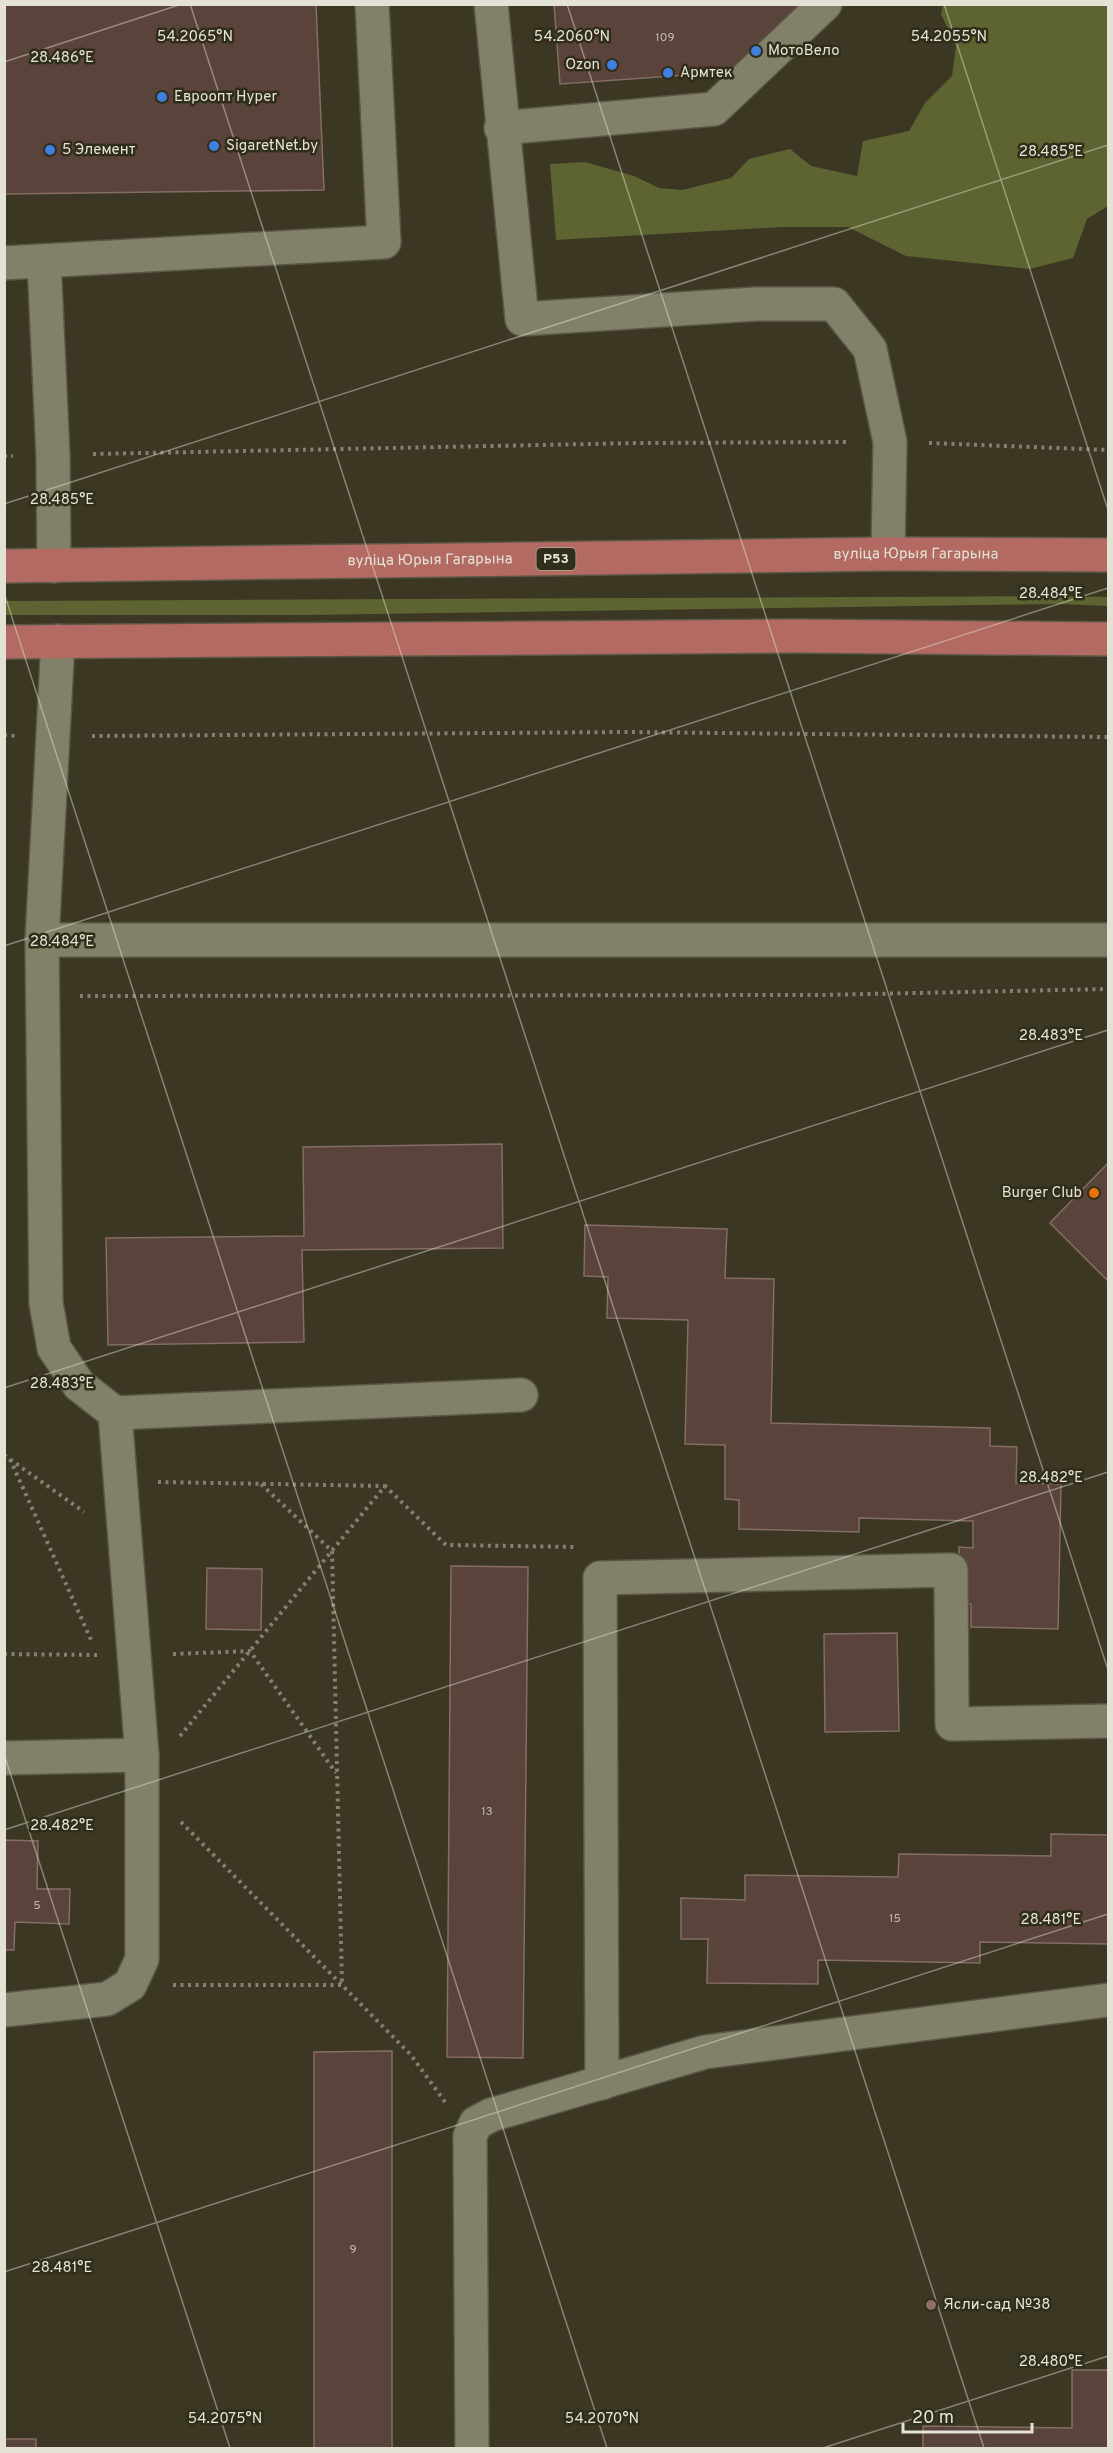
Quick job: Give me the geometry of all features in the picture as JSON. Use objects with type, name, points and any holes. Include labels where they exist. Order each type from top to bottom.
[{"type":"main road","name":"вуліца Юрыя Гагарына","points":[[4,566],[888,554],[1108,555]]},
{"type":"main road","points":[[4,642],[797,636],[1108,639]]},
{"type":"lane","points":[[4,263],[384,242],[372,4]]},
{"type":"lane","points":[[491,4],[501,128],[522,319],[756,304],[834,304],[870,349],[890,442],[888,554]]},
{"type":"lane","points":[[501,128],[714,109],[825,4]]},
{"type":"lane","points":[[44,261],[53,456],[54,566]]},
{"type":"lane","points":[[58,641],[42,940],[45,996],[46,1303],[54,1348],[79,1385],[116,1413],[521,1395]]},
{"type":"lane","points":[[42,940],[1108,940]]},
{"type":"lane","points":[[4,2010],[107,1999],[130,1985],[142,1959],[142,1769],[116,1413]]},
{"type":"lane","points":[[602,2083],[600,1578],[951,1570],[952,1724],[1108,1721]]},
{"type":"lane","points":[[4,1758],[142,1769]]},
{"type":"lane","points":[[471,2448],[470,2136],[476,2123],[491,2115],[705,2052],[1108,2000]]},
{"type":"path","points":[[4,456],[628,443],[890,442],[1108,450]]},
{"type":"path","points":[[4,735],[624,732],[1108,737]]},
{"type":"path","points":[[45,996],[821,995],[1108,989]]},
{"type":"path","points":[[4,1455],[126,1542]]},
{"type":"path","points":[[10,1459],[102,1665]]},
{"type":"path","points":[[121,1481],[385,1486],[446,1545],[578,1547],[600,1578]]},
{"type":"path","points":[[261,1484],[332,1551],[342,1985]]},
{"type":"path","points":[[385,1486],[250,1651],[142,1769],[342,1985],[411,2055],[470,2136]]},
{"type":"path","points":[[4,1654],[135,1655],[250,1651]]},
{"type":"path","points":[[250,1651],[337,1774]]},
{"type":"path","points":[[130,1985],[342,1985]]},
{"type":"green space","points":[[943,4],[1108,5],[1108,206],[1087,219],[1073,258],[1030,269],[906,256],[848,227],[782,227],[556,240],[550,164],[585,162],[634,176],[659,188],[682,190],[731,178],[749,159],[790,149],[811,166],[857,176],[863,141],[909,131],[925,103],[952,76],[956,46],[941,14]]},
{"type":"green space","points":[[1108,597],[1108,606],[1058,604],[308,615],[4,615],[5,601]]},
{"type":"building","name":"Евроопт Hyper","points":[[4,4],[316,4],[324,190],[4,194]]},
{"type":"building","points":[[554,4],[805,4],[743,71],[560,84]]},
{"type":"building","points":[[502,1144],[503,1248],[302,1250],[304,1342],[108,1345],[106,1238],[304,1236],[303,1147]]},
{"type":"building","name":"Burger Club","points":[[1108,1163],[1108,1281],[1050,1223]]},
{"type":"building","points":[[585,1225],[727,1229],[725,1278],[774,1279],[771,1423],[990,1428],[990,1446],[1017,1447],[1016,1483],[1061,1484],[1058,1629],[971,1627],[971,1604],[958,1603],[959,1547],[973,1548],[973,1521],[859,1518],[859,1532],[739,1529],[739,1500],[725,1499],[725,1445],[685,1444],[688,1320],[607,1318],[608,1277],[584,1276]]},
{"type":"building","points":[[451,1566],[528,1567],[523,2058],[447,2057]]},
{"type":"building","points":[[207,1568],[262,1569],[261,1630],[206,1629]]},
{"type":"building","points":[[897,1633],[899,1731],[825,1732],[824,1634]]},
{"type":"building","points":[[1051,1834],[1108,1835],[1108,1944],[980,1942],[980,1963],[818,1960],[818,1984],[707,1983],[708,1939],[681,1939],[681,1898],[745,1900],[745,1875],[898,1877],[899,1854],[1051,1856]]},
{"type":"building","points":[[4,1840],[38,1841],[37,1889],[70,1889],[69,1924],[15,1922],[14,1950],[4,1950]]},
{"type":"building","points":[[392,2051],[392,2448],[314,2448],[314,2052]]},
{"type":"building","points":[[1072,2370],[1108,2370],[1108,2448],[923,2448],[923,2426],[1072,2428]]},
{"type":"building","points":[[4,2439],[36,2439],[36,2448],[4,2448]]},
{"type":"place","name":"МотоВело","points":[[756,51]]},
{"type":"place","name":"Ozon","points":[[612,65]]},
{"type":"place","name":"Армтек","points":[[668,73]]},
{"type":"place","name":"Евроопт Hyper","points":[[162,97]]},
{"type":"place","name":"SigaretNet.by","points":[[214,146]]},
{"type":"place","name":"5 Элемент","points":[[50,150]]},
{"type":"place","name":"Burger Club","points":[[1094,1193]]},
{"type":"place","name":"Ясли-сад №38","points":[[931,2305]]}]
